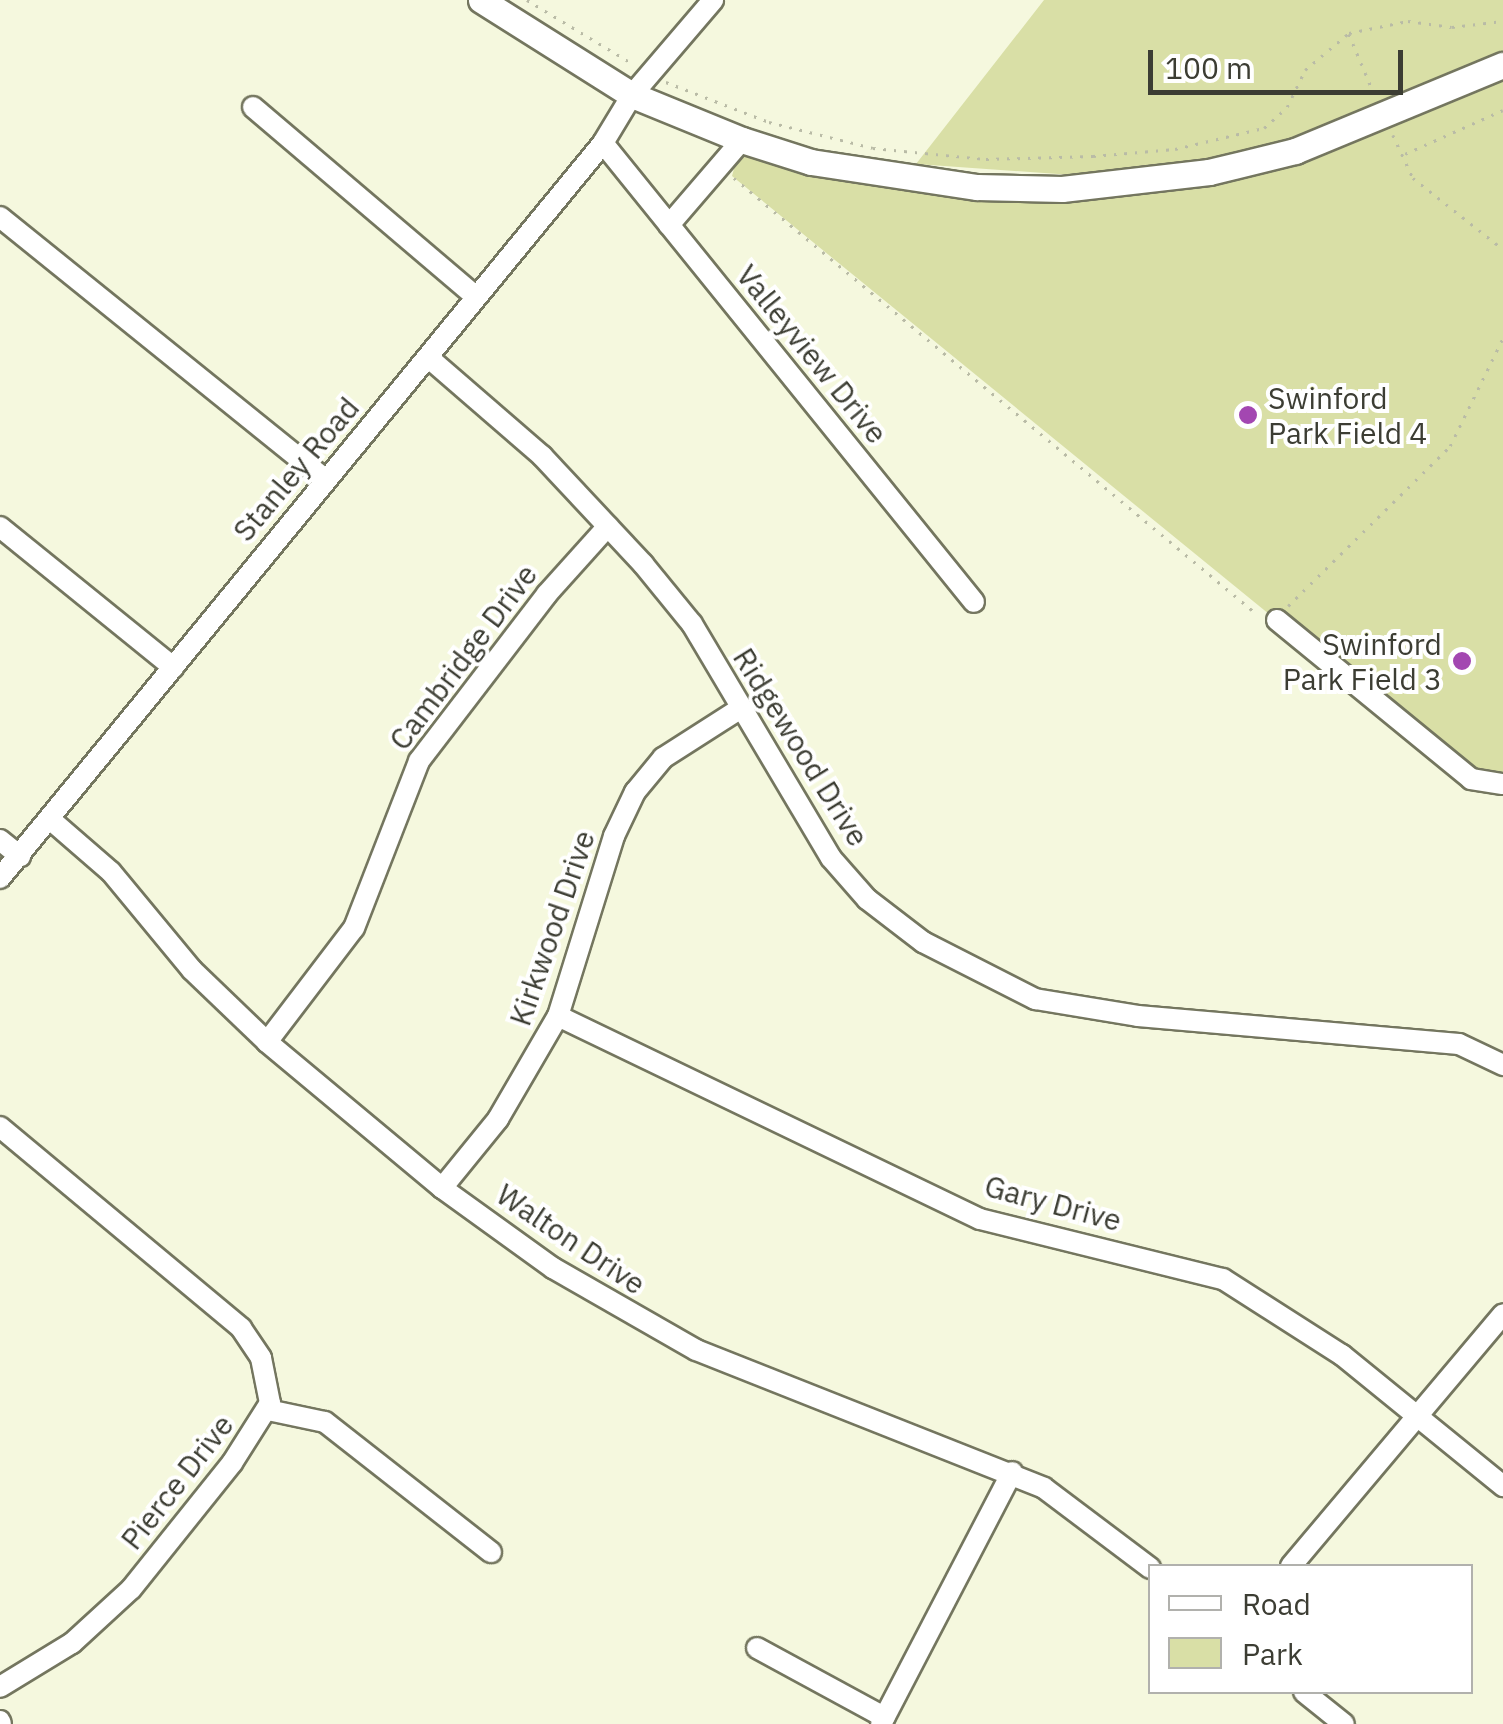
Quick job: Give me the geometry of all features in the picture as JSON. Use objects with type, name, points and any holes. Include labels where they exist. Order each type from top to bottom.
[{"type":"main road","points":[[498,5],[632,95],[742,140],[888,177],[1062,188],[1208,172],[1295,151],[1384,118],[1503,65]]},
{"type":"street","name":"Stanley Road","points":[[0,878],[51,820],[325,478],[429,358],[603,143],[632,95],[712,0]]},
{"type":"street","points":[[253,106],[476,297]]},
{"type":"street","points":[[669,225],[742,140]]},
{"type":"street","name":"Valleyview Drive","points":[[603,143],[974,602]]},
{"type":"street","points":[[0,217],[325,478]]},
{"type":"street","name":"Ridgewood Drive","points":[[429,358],[542,456],[692,624],[738,710],[821,844],[867,899],[923,942],[998,984],[1035,998],[1138,1016],[1459,1044],[1503,1065]]},
{"type":"street","name":"Cambridge Drive","points":[[267,1042],[354,928],[419,761],[546,594],[608,526]]},
{"type":"street","points":[[0,527],[173,667]]},
{"type":"street","points":[[1277,620],[1470,779],[1503,784]]},
{"type":"street","name":"Kirkwood Drive","points":[[442,1188],[498,1119],[558,1016],[630,800],[664,758],[738,710]]},
{"type":"street","name":"Walton Drive","points":[[51,820],[111,872],[192,970],[267,1042],[442,1188],[581,1286],[696,1350],[1012,1472],[1081,1512],[1148,1566]]},
{"type":"street","points":[[0,840],[20,856]]},
{"type":"street","name":"Gary Drive","points":[[558,1016],[980,1218],[1223,1279],[1286,1315],[1503,1486]]},
{"type":"street","name":"Pierce Drive","points":[[0,1127],[240,1328],[261,1358],[268,1410],[131,1589],[72,1642],[0,1687]]},
{"type":"street","points":[[1294,1564],[1503,1314]]},
{"type":"street","points":[[268,1410],[325,1422],[491,1552]]},
{"type":"street","points":[[757,1648],[882,1721],[1012,1472]]},
{"type":"street","points":[[1306,1694],[1344,1724]]},
{"type":"path","points":[[527,0],[650,74],[769,122],[873,148],[986,159],[1175,149],[1264,128],[1287,107],[1305,70],[1349,33],[1408,21],[1452,27],[1503,21]]},
{"type":"path","points":[[1349,33],[1413,178],[1503,250]]},
{"type":"path","points":[[1404,154],[1503,110]]},
{"type":"path","points":[[721,164],[1261,617],[1277,620],[1450,446],[1503,338]]},
{"type":"green space","points":[[1044,0],[1503,0],[1503,784],[1471,779],[732,176],[742,140],[888,177],[1143,180],[916,164]]},
{"type":"place","name":"Swinford Park Field 4","points":[[1248,415]]},
{"type":"place","name":"Swinford Park Field 3","points":[[1462,661]]}]
